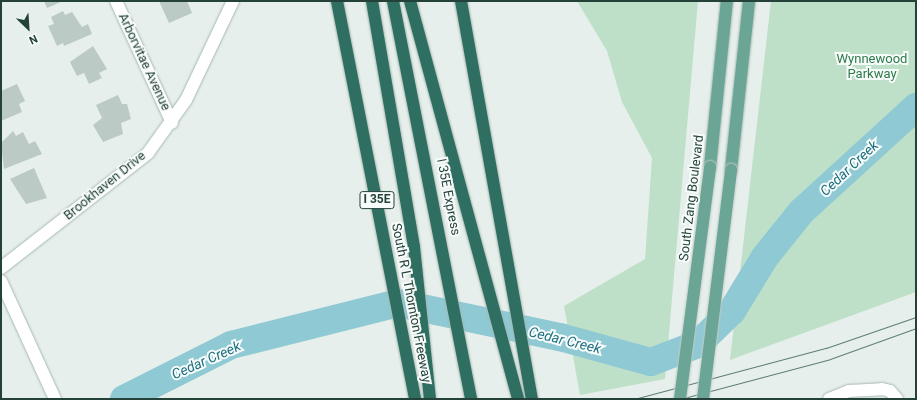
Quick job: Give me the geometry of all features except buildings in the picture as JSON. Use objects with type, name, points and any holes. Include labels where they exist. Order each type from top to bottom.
[{"type":"highway","name":"South R L Thornton Freeway","points":[[337,1],[415,399]]},
{"type":"highway","points":[[372,1],[414,247],[430,399]]},
{"type":"highway","name":"I 35E Express","points":[[393,1],[471,399]]},
{"type":"highway","points":[[410,1],[518,399]]},
{"type":"highway","points":[[461,1],[532,399]]},
{"type":"main road","name":"South Zang Boulevard","points":[[680,399],[710,167],[727,1]]},
{"type":"main road","points":[[703,399],[731,170],[749,1]]},
{"type":"street","name":"Arborvitae Avenue","points":[[116,1],[172,123]]},
{"type":"street","name":"Brookhaven Drive","points":[[1,268],[127,172],[172,123],[233,1]]},
{"type":"street","points":[[1,281],[55,399]]},
{"type":"street","points":[[829,399],[849,391],[882,389],[890,390],[897,399]]},
{"type":"green space","points":[[577,1],[698,1],[665,379],[580,395],[564,306],[645,259],[652,158],[622,102],[607,51]]},
{"type":"green space","name":"Wynnewood Parkway","points":[[771,1],[916,1],[916,292],[730,360]]},
{"type":"waterway","name":"Cedar Creek","points":[[124,399],[231,345],[398,303],[560,337],[651,362],[698,344],[732,311],[765,257],[801,212],[916,107]]},
{"type":"tram line","points":[[634,399],[826,348],[916,317]]},
{"type":"tram line","points":[[680,399],[830,359],[916,328]]}]
